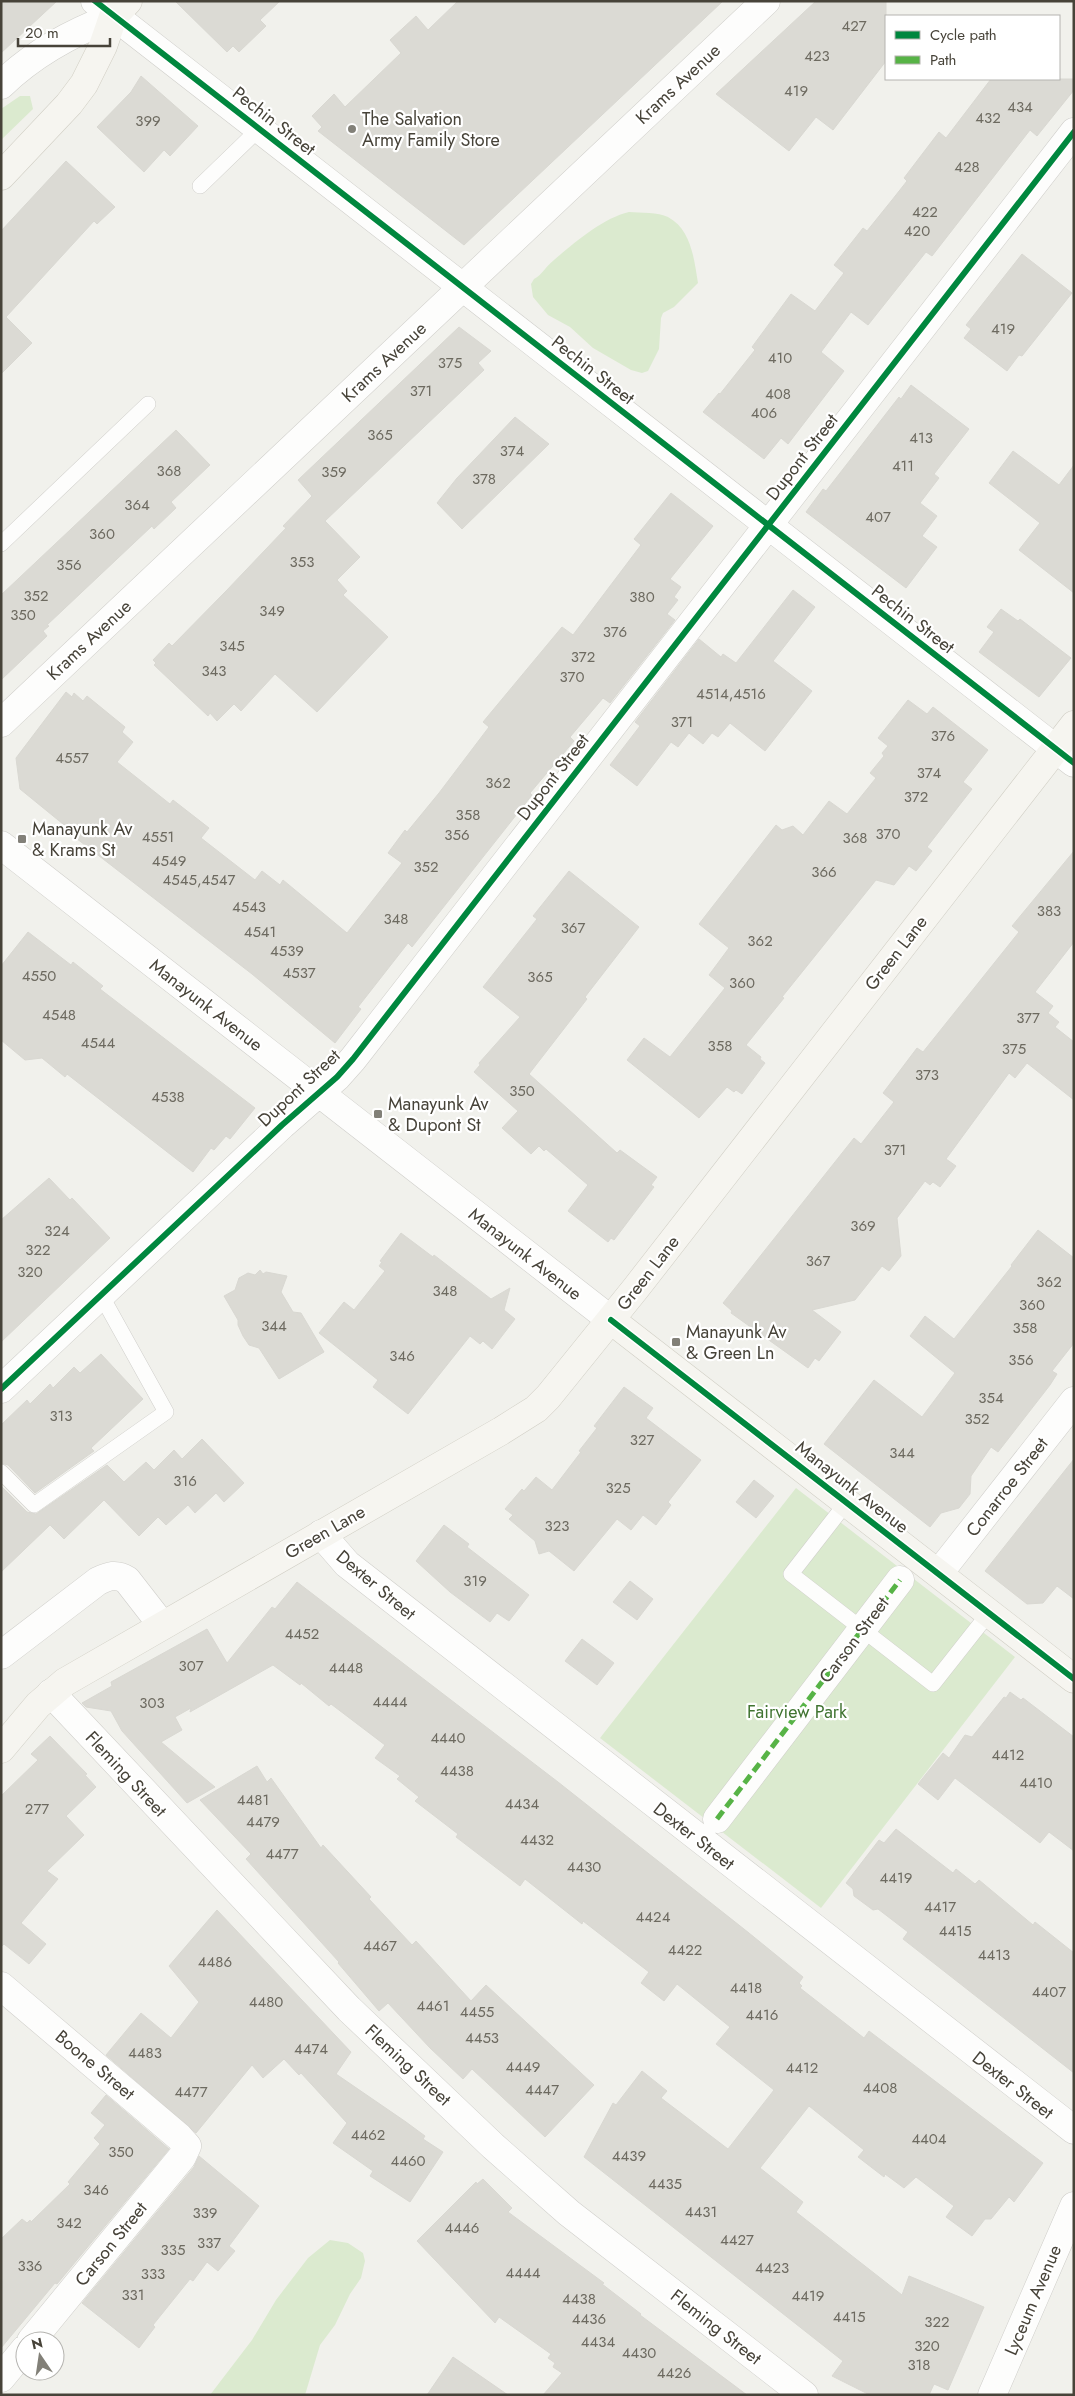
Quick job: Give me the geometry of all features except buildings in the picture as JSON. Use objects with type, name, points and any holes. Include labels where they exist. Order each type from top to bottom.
[{"type":"main road","points":[[1,176],[69,104],[84,84],[103,46],[112,6]]},
{"type":"main road","name":"Green Lane","points":[[1,1749],[50,1693],[65,1682],[536,1409],[611,1320],[1065,755],[1074,725]]},
{"type":"main road","name":"Manayunk Avenue","points":[[611,1320],[1074,1679]]},
{"type":"street","name":"Krams Avenue","points":[[1,723],[766,1]]},
{"type":"street","name":"Pechin Street","points":[[112,6],[259,129],[1065,755]]},
{"type":"street","points":[[1,85],[43,50],[80,29],[112,6]]},
{"type":"street","name":"Dupont Street","points":[[1,1389],[282,1125],[320,1093],[353,1059],[1074,132]]},
{"type":"street","name":"Manayunk Avenue","points":[[1,845],[611,1320]]},
{"type":"street","name":"Conarroe Street","points":[[939,1573],[1074,1401]]},
{"type":"street","name":"Dexter Street","points":[[321,1534],[346,1564],[1074,2130]]},
{"type":"street","points":[[1,1655],[108,1576],[119,1575],[127,1580],[162,1625]]},
{"type":"street","name":"Carson Street","points":[[717,1819],[900,1580]]},
{"type":"street","name":"Fleming Street","points":[[50,1693],[349,2010],[524,2174],[569,2213],[804,2395]]},
{"type":"street","name":"Boone Street","points":[[1,1986],[179,2137],[187,2146]]},
{"type":"street","name":"Carson Street","points":[[40,2331],[182,2157],[187,2146]]},
{"type":"street","name":"Lyceum Avenue","points":[[992,2395],[1074,2206]]},
{"type":"street","points":[[1,2378],[15,2361]]},
{"type":"lane","points":[[200,186],[259,129]]},
{"type":"lane","points":[[1,544],[148,404]]},
{"type":"lane","points":[[1,1472],[34,1505],[166,1412],[101,1295]]},
{"type":"lane","points":[[847,1502],[791,1574],[933,1684],[988,1613]]},
{"type":"green space","points":[[20,96],[30,96],[33,109],[1,140],[1,109]]},
{"type":"green space","points":[[629,212],[659,214],[668,217],[676,223],[687,238],[690,246],[698,283],[674,307],[663,313],[659,349],[648,371],[642,373],[631,370],[593,348],[570,327],[548,315],[533,297],[531,284],[551,262],[589,232],[619,215]]},
{"type":"green space","name":"Fairview Park","points":[[796,1488],[1015,1657],[821,1908],[600,1738]]},
{"type":"green space","points":[[330,2240],[348,2243],[363,2253],[365,2261],[361,2278],[350,2294],[335,2325],[320,2345],[305,2395],[210,2395],[252,2340],[276,2300],[308,2258]]},
{"type":"marked path","points":[[717,1819],[900,1580]]},
{"type":"cycle path","points":[[95,1],[1074,763]]},
{"type":"cycle path","points":[[1,1389],[282,1125],[337,1077],[353,1059],[1074,132]]},
{"type":"cycle path","points":[[611,1320],[1074,1679]]},
{"type":"place","name":"The Salvation Army Family Store","points":[[352,129]]},
{"type":"place","name":"Manayunk Av & Krams St","points":[[22,839]]},
{"type":"place","name":"Manayunk Av & Dupont St","points":[[378,1114]]},
{"type":"place","name":"Manayunk Av & Green Ln","points":[[676,1342]]}]
